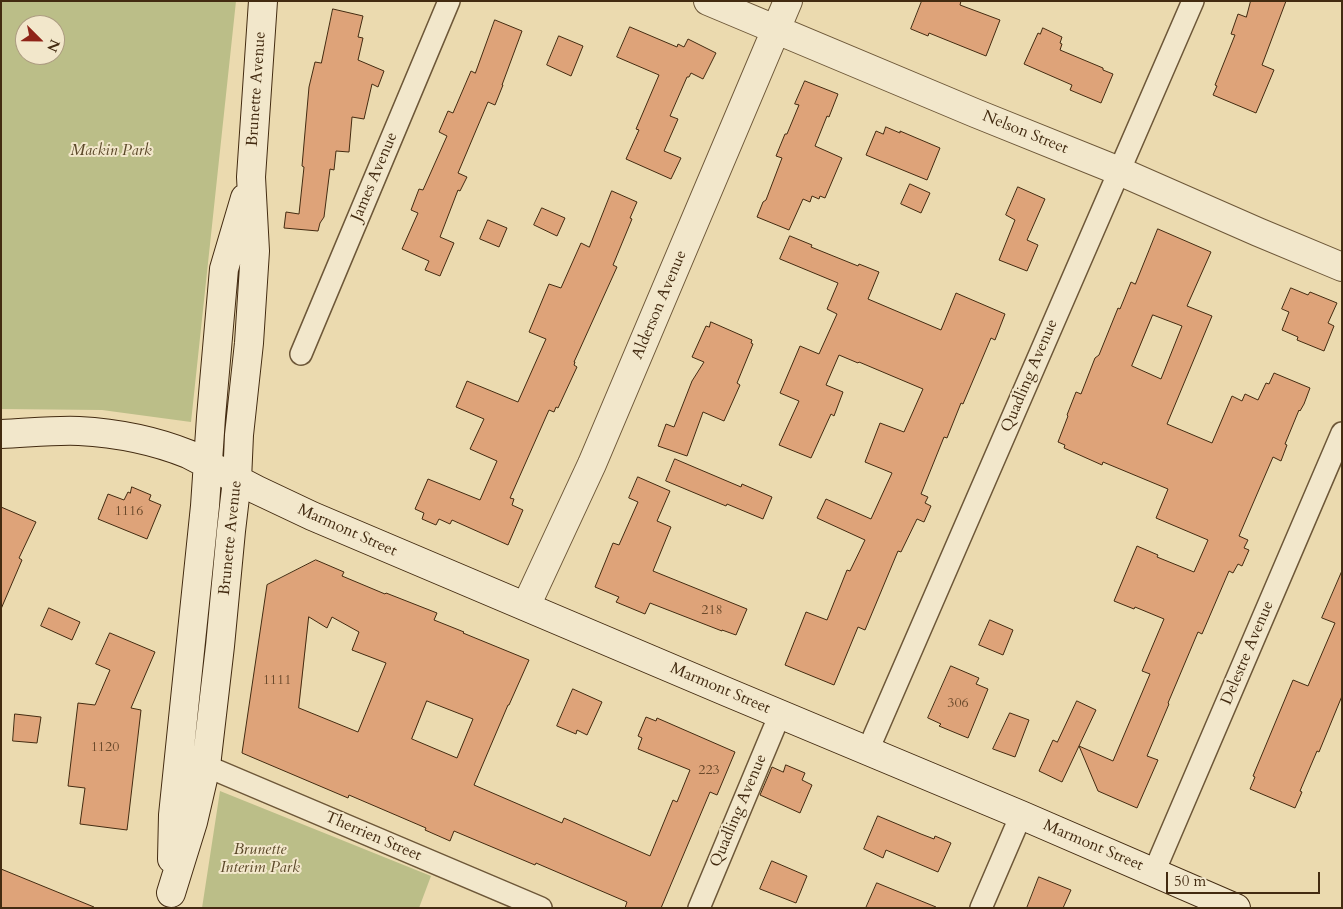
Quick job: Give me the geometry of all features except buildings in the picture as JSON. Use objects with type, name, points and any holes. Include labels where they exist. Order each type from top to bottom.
[{"type":"main road","name":"Brunette Avenue","points":[[170,900],[193,822],[206,766],[220,646],[249,343],[255,250],[251,177],[263,1]]},
{"type":"main road","name":"Nelson Street","points":[[708,1],[1119,171],[1342,267]]},
{"type":"main road","name":"Alderson Avenue","points":[[526,606],[592,464],[788,1]]},
{"type":"main road","name":"Brunette Avenue","points":[[170,900],[173,814],[205,506],[224,269],[251,177]]},
{"type":"main road","name":"Marmont Street","points":[[1,434],[78,431],[105,433],[159,443],[188,454],[265,494],[330,524],[1021,814],[1236,908]]},
{"type":"street","name":"James Avenue","points":[[301,354],[449,1]]},
{"type":"street","name":"Quadling Avenue","points":[[868,750],[1193,1]]},
{"type":"street","name":"Delestre Avenue","points":[[1154,872],[1342,433]]},
{"type":"street","name":"Quadling Avenue","points":[[699,908],[780,714]]},
{"type":"street","name":"Therrien Street","points":[[206,766],[541,908]]},
{"type":"street","points":[[981,908],[1021,814]]},
{"type":"green space","name":"Mackin Park","points":[[1,1],[236,1],[191,422],[102,410],[1,409]]},
{"type":"green space","name":"Brunette Interim Park","points":[[220,791],[431,876],[419,908],[202,908]]}]
